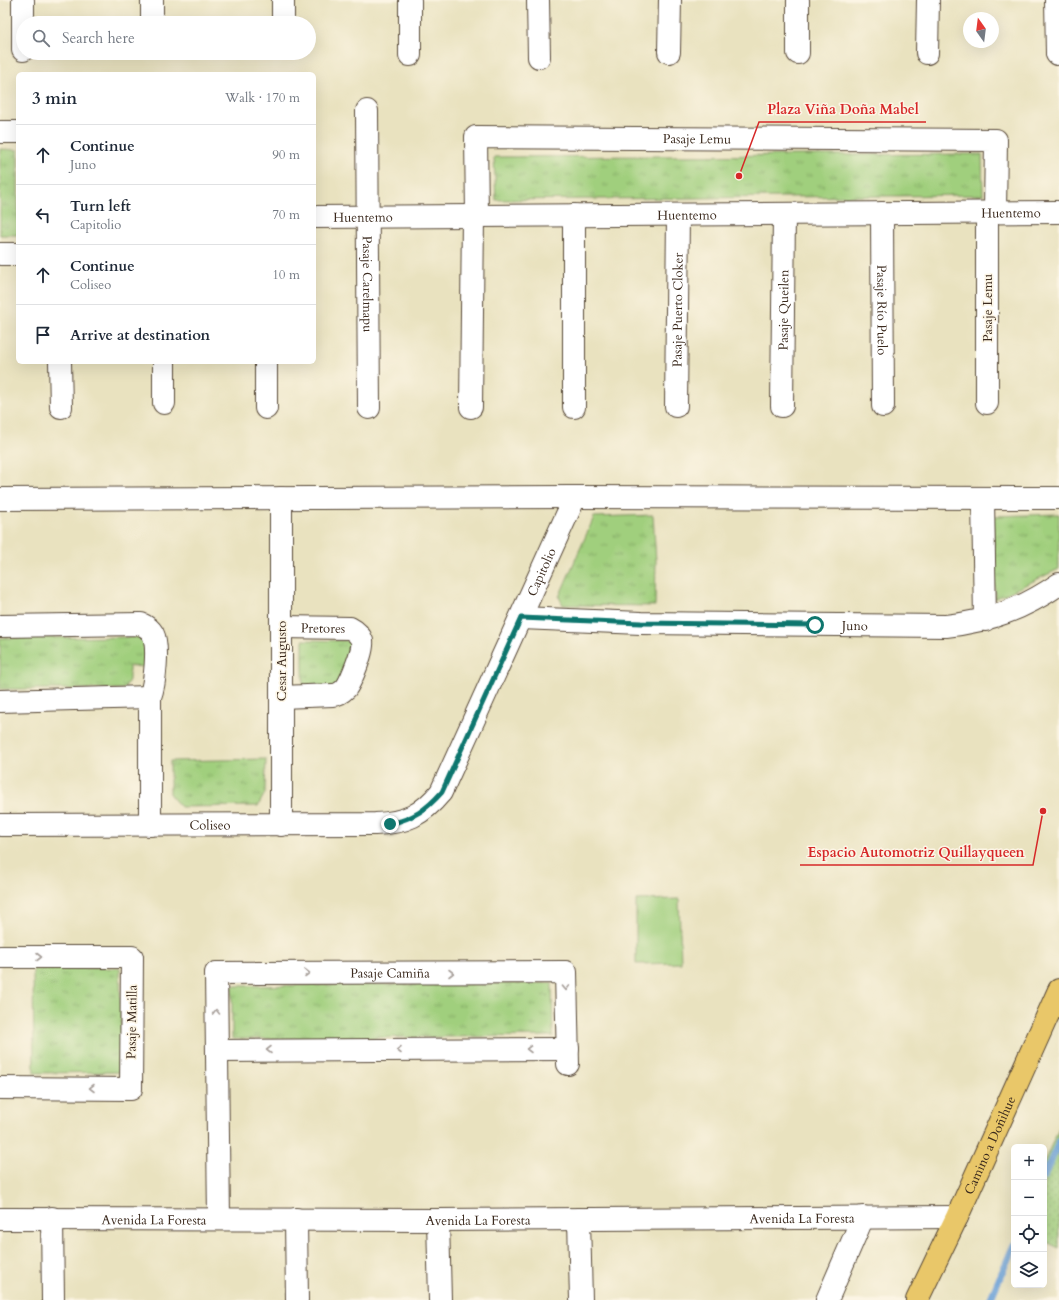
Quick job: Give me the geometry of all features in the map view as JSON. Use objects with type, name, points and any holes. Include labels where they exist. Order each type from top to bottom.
[{"type":"main road","name":"Camino a Doñihue","points":[[917,1300],[957,1217],[1059,990]]},
{"type":"street","points":[[23,0],[23,16]]},
{"type":"street","points":[[152,0],[152,16]]},
{"type":"street","points":[[283,16],[284,0]]},
{"type":"street","points":[[410,0],[410,55]]},
{"type":"street","points":[[538,0],[539,57]]},
{"type":"street","points":[[669,52],[670,0]]},
{"type":"street","points":[[798,0],[798,52]]},
{"type":"street","points":[[927,53],[928,0]]},
{"type":"street","points":[[1056,0],[1057,54]]},
{"type":"street","name":"Pasaje Carelmapu","points":[[367,111],[369,408]]},
{"type":"street","points":[[0,132],[16,132]]},
{"type":"street","name":"Pasaje Lemu","points":[[475,216],[476,137],[996,140],[991,213],[986,403]]},
{"type":"street","name":"Huentemo","points":[[316,217],[1059,212]]},
{"type":"street","name":"Pasaje Río Puelo","points":[[882,213],[883,406]]},
{"type":"street","name":"Pasaje Puerto Cloker","points":[[676,406],[678,214]]},
{"type":"street","name":"Pasaje Queilen","points":[[782,406],[784,214]]},
{"type":"street","points":[[574,215],[574,407]]},
{"type":"street","points":[[471,407],[475,216]]},
{"type":"street","points":[[0,254],[16,254]]},
{"type":"street","points":[[60,364],[61,407]]},
{"type":"street","points":[[164,364],[164,403]]},
{"type":"street","points":[[266,364],[266,408]]},
{"type":"street","points":[[0,499],[575,497],[1059,498]]},
{"type":"street","name":"Capitolio","points":[[418,814],[431,804],[442,792],[575,497]]},
{"type":"street","name":"Cesar Augusto","points":[[280,498],[281,824]]},
{"type":"street","points":[[983,498],[985,620]]},
{"type":"street","name":"Juno","points":[[521,618],[641,623],[927,626],[966,624],[985,620],[1023,606],[1041,597],[1059,584]]},
{"type":"street","points":[[0,626],[141,624],[146,626],[154,636],[155,677],[154,687],[150,697],[150,825]]},
{"type":"street","name":"Pretores","points":[[281,627],[350,628],[359,636],[362,646],[348,685],[340,693],[333,696],[281,698]]},
{"type":"street","points":[[0,701],[150,697]]},
{"type":"street","name":"Coliseo","points":[[0,826],[390,824],[405,820],[418,814]]},
{"type":"street","name":"Pasaje Matilla","points":[[0,957],[132,957],[131,1089],[0,1088]]},
{"type":"street","name":"Pasaje Camiña","points":[[217,1051],[568,1056],[566,972],[216,973],[219,1219]]},
{"type":"street","points":[[828,1300],[863,1217]]},
{"type":"street","name":"Avenida La Foresta","points":[[0,1219],[438,1220],[957,1217]]},
{"type":"street","points":[[52,1218],[53,1300]]},
{"type":"street","points":[[296,1219],[297,1300]]},
{"type":"street","points":[[579,1219],[581,1300]]},
{"type":"street","points":[[438,1220],[440,1300]]},
{"type":"green space","points":[[0,149],[16,150],[16,235],[0,235]]},
{"type":"green space","points":[[982,154],[983,195],[496,200],[494,157]]},
{"type":"green space","points":[[1059,514],[1059,569],[995,599],[993,516]]},
{"type":"green space","points":[[653,515],[656,561],[655,606],[563,605],[559,597],[594,517]]},
{"type":"green space","points":[[144,637],[146,667],[129,666],[129,680],[124,689],[0,689],[0,638]]},
{"type":"green space","points":[[303,640],[354,641],[336,689],[303,688]]},
{"type":"green space","points":[[266,759],[265,793],[258,806],[181,807],[170,795],[170,761]]},
{"type":"green space","points":[[679,899],[681,963],[636,964],[636,900]]},
{"type":"green space","points":[[120,968],[122,1072],[34,1073],[33,969]]},
{"type":"green space","points":[[552,983],[553,1036],[232,1039],[232,986]]},
{"type":"green space","points":[[1059,1128],[1059,1248],[1047,1242],[1047,1155]]},
{"type":"waterway","points":[[1047,1169],[1059,1142]]},
{"type":"waterway","points":[[990,1300],[1011,1252]]},
{"type":"place","name":"Plaza Viña Doña Mabel","points":[[739,176]]},
{"type":"place","name":"Espacio Automotriz Quillayqueen","points":[[1043,811]]},
{"type":"route","points":[[390,824],[405,820],[418,814],[431,804],[442,792],[521,618],[641,623],[815,625]]}]
